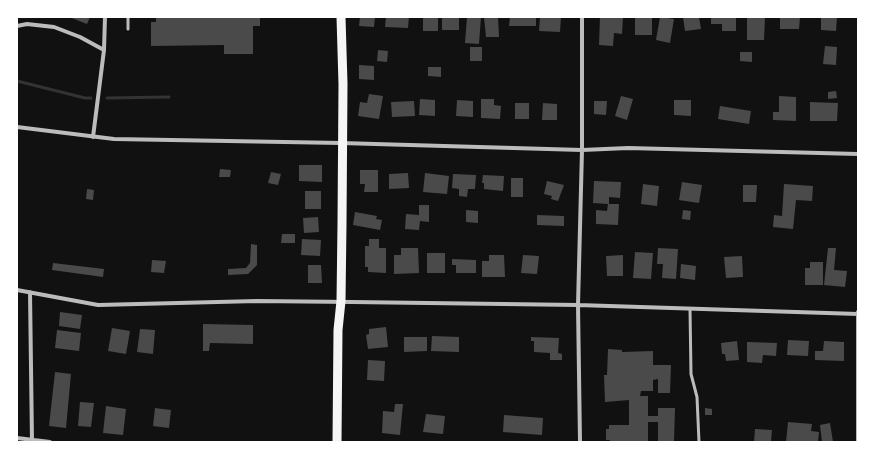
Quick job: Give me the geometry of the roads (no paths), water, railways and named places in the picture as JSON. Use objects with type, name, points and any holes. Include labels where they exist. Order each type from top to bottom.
[{"type":"main road","points":[[337,442],[338,330],[341,301],[341,142],[343,84],[341,17]]},
{"type":"street","points":[[94,137],[104,50],[104,17]]},
{"type":"street","points":[[580,442],[578,305],[582,150],[582,17]]},
{"type":"street","points":[[17,26],[26,24],[54,27],[80,37],[104,50]]},
{"type":"street","points":[[17,127],[114,139],[341,142],[582,150],[628,148],[858,154]]},
{"type":"street","points":[[17,290],[98,305],[257,301],[341,301],[578,305],[858,313],[858,442]]},
{"type":"street","points":[[30,292],[32,441]]},
{"type":"street","points":[[17,438],[50,442]]},
{"type":"lane","points":[[128,17],[128,29]]},
{"type":"lane","points":[[690,309],[690,374],[697,397],[699,442]]},
{"type":"waterway","points":[[17,81],[85,98],[91,98]]},
{"type":"waterway","points":[[107,98],[169,97]]}]
